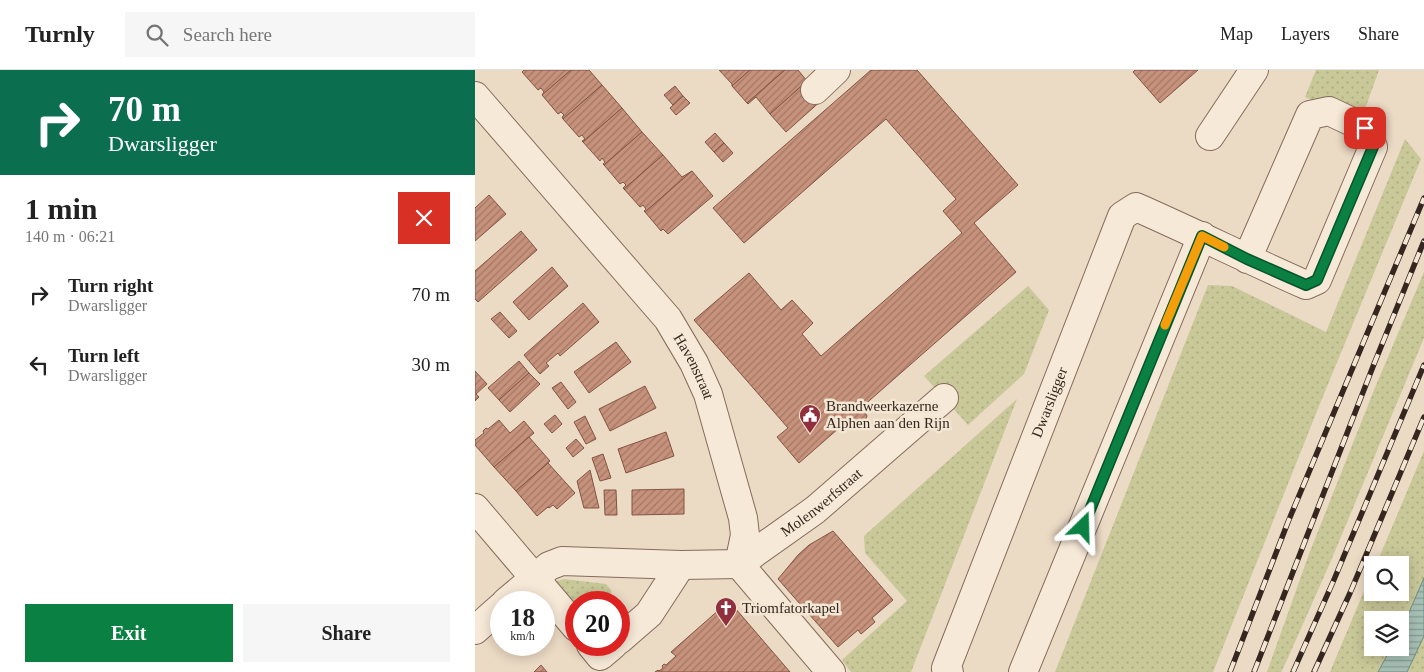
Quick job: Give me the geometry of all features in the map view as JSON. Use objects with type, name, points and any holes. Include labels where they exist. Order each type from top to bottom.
[{"type":"street","points":[[815,90],[836,70]]},
{"type":"street","points":[[1210,136],[1254,70]]},
{"type":"street","name":"Havenstraat","points":[[475,96],[669,319],[694,363],[708,394],[743,518],[745,535],[739,564]]},
{"type":"street","name":"Dwarsligger","points":[[949,672],[946,668],[1122,216],[1136,206],[1247,259],[1306,285],[1317,280],[1373,147],[1365,128],[1329,111],[1310,115],[1247,259]]},
{"type":"street","points":[[1023,672],[1202,236]]},
{"type":"street","name":"Molenwerfstraat","points":[[739,564],[815,510],[944,398]]},
{"type":"street","points":[[475,508],[565,614]]},
{"type":"street","points":[[519,591],[549,566],[562,561],[681,565],[739,564],[831,672]]},
{"type":"street","points":[[630,630],[649,614],[681,565]]},
{"type":"street","points":[[475,630],[490,617]]},
{"type":"green space","points":[[1316,70],[1379,70],[1361,120],[1305,97]]},
{"type":"green space","points":[[1405,139],[1421,159],[1319,406],[1213,672],[1055,672],[1208,285],[1232,286],[1326,332]]},
{"type":"green space","points":[[1424,272],[1424,338],[1330,563],[1287,660],[1281,672],[1267,672],[1309,554],[1374,390]]},
{"type":"green space","points":[[1028,286],[1049,310],[1024,374],[968,425],[924,376]]},
{"type":"green space","points":[[1017,399],[911,672],[851,672],[842,660],[907,601],[865,553],[864,536]]},
{"type":"green space","points":[[1424,451],[1424,578],[1409,612],[1364,611],[1364,656],[1387,656],[1378,672],[1330,672],[1364,591],[1364,601],[1409,601],[1409,556],[1380,556]]},
{"type":"green space","points":[[564,579],[606,584],[611,591],[565,591],[565,598],[551,583]]},
{"type":"green space","points":[[1424,636],[1424,672],[1407,672]]},
{"type":"shaded area","points":[[1424,578],[1424,636],[1407,672],[1378,672],[1387,656],[1409,656],[1409,612]]},
{"type":"building","points":[[524,70],[571,70],[542,95],[544,92],[541,88],[538,90],[522,72]]},
{"type":"building","points":[[571,70],[589,70],[602,85],[563,119],[564,115],[561,112],[558,114],[542,95]]},
{"type":"building","points":[[719,70],[750,70],[732,86]]},
{"type":"building","points":[[750,70],[785,70],[747,103],[732,86]]},
{"type":"building","points":[[785,70],[798,70],[807,81],[770,114],[756,97],[747,103]]},
{"type":"building","points":[[871,70],[917,70],[1018,185],[974,223],[1016,272],[862,407],[867,416],[864,423],[855,426],[847,421],[799,463],[777,437],[788,428],[694,320],[749,273],[781,310],[792,300],[813,323],[802,334],[821,356],[962,233],[943,211],[956,199],[886,119],[744,243],[713,208]]},
{"type":"building","points":[[1135,70],[1198,70],[1160,103],[1133,72]]},
{"type":"building","points":[[807,81],[823,99],[786,132],[770,114]]},
{"type":"building","points":[[602,85],[622,108],[583,142],[585,139],[582,135],[579,137],[563,119]]},
{"type":"building","points":[[675,86],[683,96],[673,105],[664,95]]},
{"type":"building","points":[[683,96],[690,103],[676,115],[670,108]]},
{"type":"building","points":[[622,108],[642,132],[604,165],[605,162],[602,158],[600,161],[583,142]]},
{"type":"building","points":[[642,132],[663,155],[624,189],[626,185],[623,182],[620,184],[604,165]]},
{"type":"building","points":[[715,133],[724,143],[714,152],[705,142]]},
{"type":"building","points":[[724,143],[733,153],[723,162],[714,152]]},
{"type":"building","points":[[663,155],[682,177],[692,171],[645,212],[646,209],[643,205],[640,207],[624,189]]},
{"type":"building","points":[[692,171],[713,196],[668,234],[663,229],[661,231],[645,212]]},
{"type":"building","points":[[489,195],[506,214],[475,241],[475,208]]},
{"type":"building","points":[[521,231],[537,250],[478,302],[475,299],[475,271]]},
{"type":"building","points":[[552,267],[568,286],[529,320],[513,302]]},
{"type":"building","points":[[583,303],[599,322],[560,356],[558,353],[546,363],[549,366],[540,374],[524,355]]},
{"type":"building","points":[[500,312],[517,331],[509,338],[491,319]]},
{"type":"building","points":[[616,342],[631,362],[589,393],[574,372]]},
{"type":"building","points":[[519,361],[529,373],[499,400],[488,388]]},
{"type":"building","points":[[475,371],[487,384],[476,394],[479,397],[475,401]]},
{"type":"building","points":[[529,373],[540,384],[510,412],[499,400]]},
{"type":"building","points":[[561,382],[576,402],[568,409],[552,388]]},
{"type":"building","points":[[645,386],[656,408],[610,431],[599,409]]},
{"type":"building","points":[[555,415],[562,424],[552,433],[544,424]]},
{"type":"building","points":[[585,416],[596,439],[586,444],[574,422]]},
{"type":"building","points":[[499,420],[510,433],[524,421],[534,433],[494,467],[475,445],[475,440],[484,433],[483,431],[486,428],[488,429]]},
{"type":"building","points":[[666,432],[674,456],[626,473],[618,449]]},
{"type":"building","points":[[529,437],[550,461],[516,491],[494,467]]},
{"type":"building","points":[[576,439],[584,448],[573,457],[566,448]]},
{"type":"building","points":[[603,454],[611,478],[600,481],[592,458]]},
{"type":"building","points":[[548,463],[575,493],[557,509],[553,505],[537,516],[516,491]]},
{"type":"building","points":[[590,470],[599,508],[584,508],[577,481]]},
{"type":"building","points":[[684,489],[684,514],[632,515],[632,490]]},
{"type":"building","points":[[604,490],[616,490],[617,515],[605,515]]},
{"type":"building","points":[[833,531],[893,600],[872,618],[875,622],[861,634],[858,630],[838,647],[778,579],[809,545]]},
{"type":"building","name":"Triomfatorkapel","points":[[729,601],[790,672],[655,672],[663,668],[664,664],[666,665],[676,656],[671,652]]},
{"type":"building","points":[[541,665],[547,672],[534,672]]},
{"type":"railway","points":[[1230,672],[1288,522],[1424,198]]},
{"type":"railway","points":[[1254,672],[1424,241]]},
{"type":"railway","points":[[1293,672],[1424,365]]},
{"type":"railway","points":[[1314,672],[1350,593],[1424,417]]},
{"type":"slow traffic","points":[[1165,325],[1202,236],[1224,247]]},
{"type":"place","name":"Brandweerkazerne Alphen aan den Rijn","points":[[810,434]]},
{"type":"place","name":"Triomfatorkapel","points":[[726,627]]},
{"type":"route","points":[[1083,527],[1202,236],[1247,259],[1306,285],[1317,280],[1373,147],[1365,128]]}]
